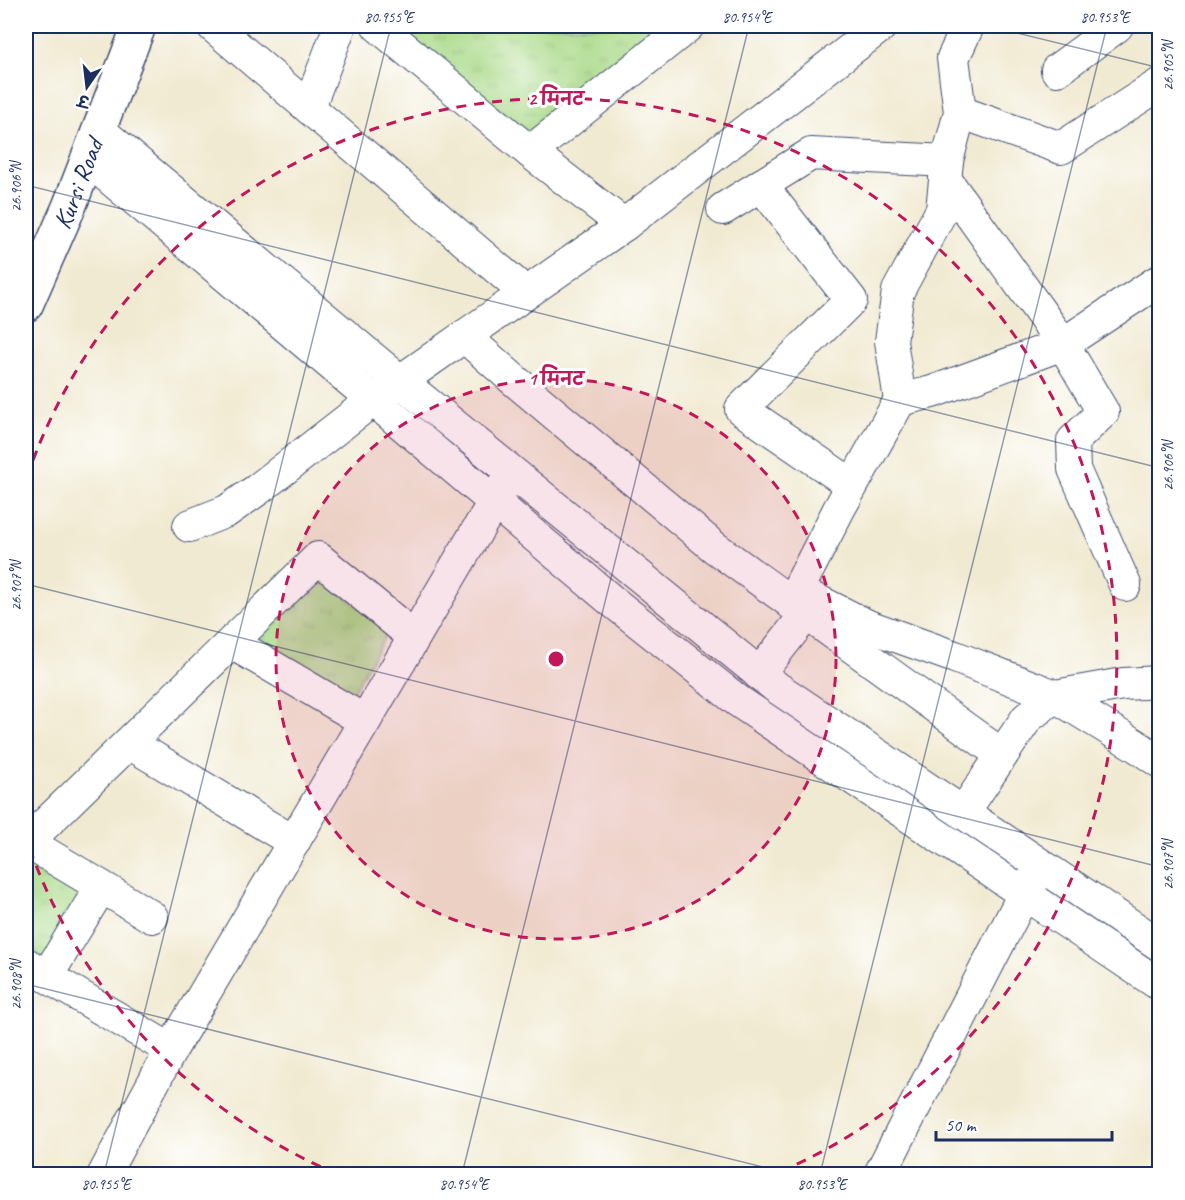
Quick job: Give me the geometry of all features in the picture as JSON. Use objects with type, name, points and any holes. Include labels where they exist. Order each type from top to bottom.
[{"type":"main road","name":"Kursi Road","points":[[26,305],[69,207],[139,26]]},
{"type":"street","points":[[213,26],[526,293]]},
{"type":"street","points":[[309,107],[340,26]]},
{"type":"street","points":[[378,26],[530,152],[624,225]]},
{"type":"street","points":[[530,152],[687,26]]},
{"type":"street","points":[[189,526],[227,511],[373,400],[624,225],[881,26]]},
{"type":"street","points":[[759,674],[799,602],[852,485],[900,400],[891,342],[898,291],[942,210],[946,170],[960,112],[953,58],[968,26]]},
{"type":"street","points":[[1057,70],[1117,26]]},
{"type":"street","points":[[960,112],[1060,148],[1160,84]]},
{"type":"street","points":[[93,145],[400,381],[776,687],[1160,945]]},
{"type":"street","points":[[93,145],[373,400],[612,601],[738,701],[1160,985]]},
{"type":"street","points":[[723,209],[811,154],[946,170],[1063,344],[1103,412],[1073,441],[1074,470],[1125,585]]},
{"type":"street","points":[[761,185],[851,300],[741,410],[852,485]]},
{"type":"street","points":[[900,400],[932,392],[1063,344],[1157,282]]},
{"type":"street","points":[[464,336],[714,547],[799,602],[1002,755]]},
{"type":"street","points":[[105,1174],[171,1050],[512,471]]},
{"type":"street","points":[[152,917],[26,843],[318,558],[414,637]]},
{"type":"street","points":[[799,602],[955,657],[1055,696],[1160,762]]},
{"type":"street","points":[[231,643],[365,721]]},
{"type":"street","points":[[963,813],[1027,718],[1055,696],[1122,684],[1160,682]]},
{"type":"street","points":[[129,743],[294,842]]},
{"type":"street","points":[[880,1174],[1024,894],[1042,867]]},
{"type":"street","points":[[101,887],[36,970],[171,1050]]},
{"type":"green space","points":[[397,26],[671,26],[533,139]]},
{"type":"green space","points":[[320,575],[388,631],[350,697],[255,643]]},
{"type":"green space","points":[[26,856],[89,892],[47,961],[26,948]]}]
